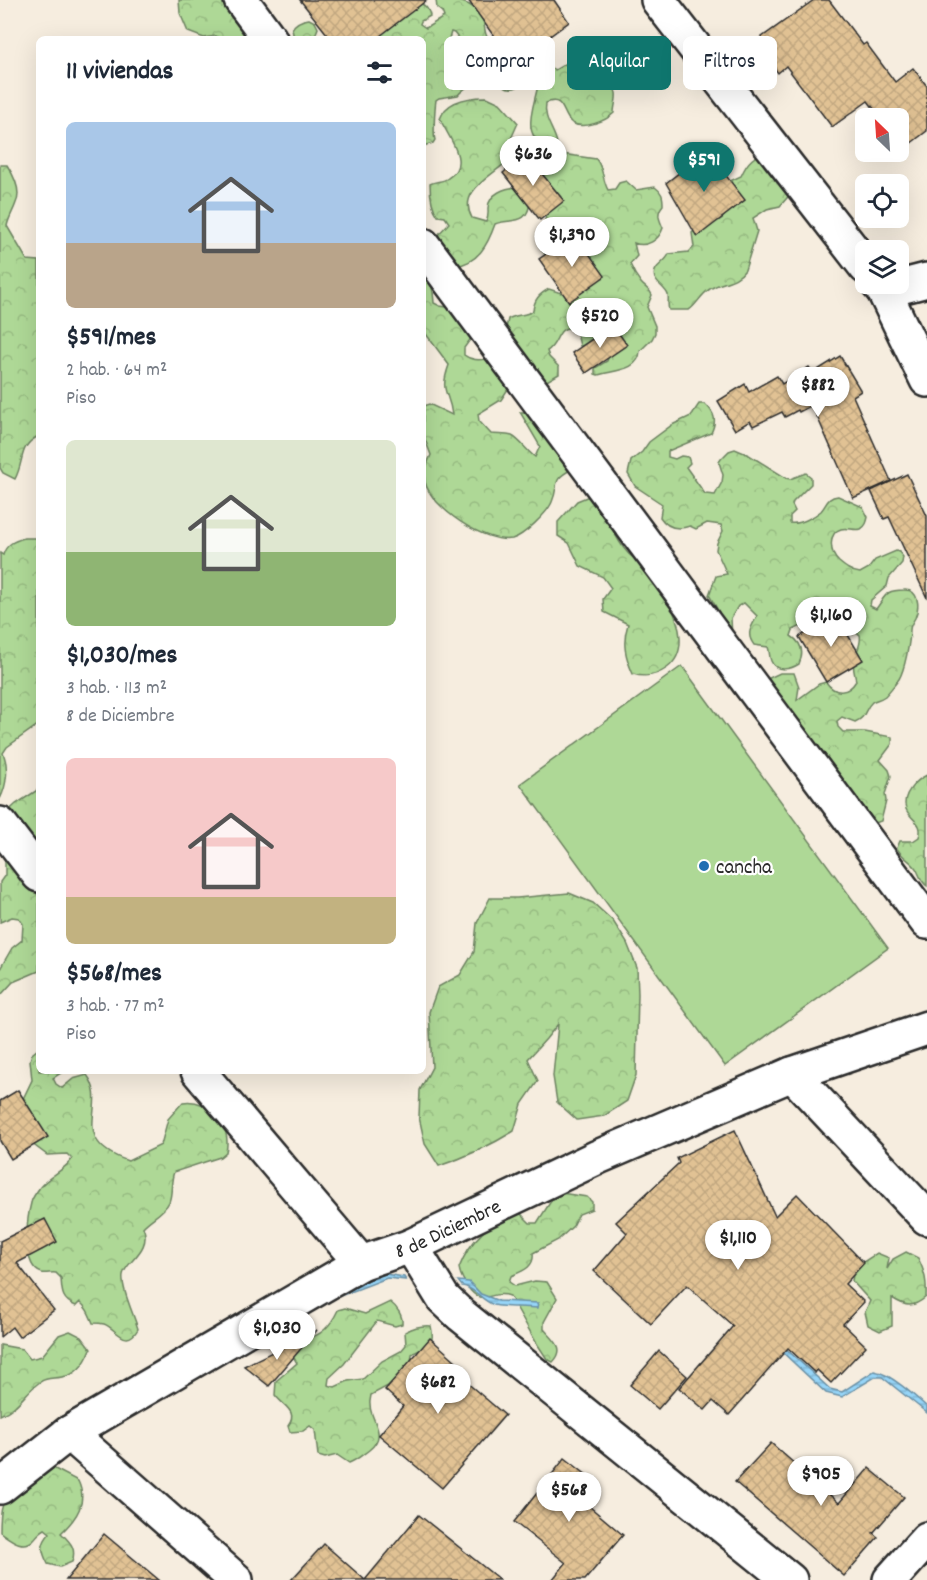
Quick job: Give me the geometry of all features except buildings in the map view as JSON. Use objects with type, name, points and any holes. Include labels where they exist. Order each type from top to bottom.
[{"type":"street","points":[[241,0],[268,36]]},
{"type":"street","points":[[658,0],[855,254]]},
{"type":"street","points":[[426,249],[927,922]]},
{"type":"street","points":[[909,280],[927,279]]},
{"type":"street","points":[[883,294],[927,380]]},
{"type":"street","points":[[0,824],[36,871]]},
{"type":"street","name":"8 de Diciembre","points":[[0,1487],[69,1434],[361,1263],[411,1246],[598,1157],[792,1074],[927,1028]]},
{"type":"street","points":[[201,1074],[361,1263]]},
{"type":"street","points":[[792,1074],[927,1218]]},
{"type":"street","points":[[411,1246],[443,1298],[461,1315],[790,1580]]},
{"type":"street","points":[[69,1434],[236,1580]]},
{"type":"street","points":[[890,1580],[927,1539]]},
{"type":"green space","points":[[179,0],[226,0],[235,21],[248,36],[199,36],[188,32],[180,13]]},
{"type":"green space","points":[[413,0],[428,9],[430,16],[420,24],[426,28],[444,17],[437,8],[436,0],[463,2],[474,8],[482,18],[487,36],[456,36],[451,32],[450,36],[444,36],[444,90],[463,90],[458,95],[436,100],[435,140],[426,145],[426,36],[375,36]]},
{"type":"green space","points":[[309,19],[315,22],[318,28],[315,36],[293,36],[293,27]]},
{"type":"green space","points":[[567,63],[567,90],[615,90],[616,95],[614,113],[594,124],[582,126],[572,123],[557,102],[546,103],[547,119],[557,143],[551,146],[541,143],[534,137],[531,121],[537,90],[555,90],[555,70]]},
{"type":"green space","points":[[487,97],[500,103],[518,123],[510,141],[514,154],[474,190],[470,198],[468,207],[472,218],[486,222],[491,199],[498,192],[518,187],[530,200],[529,209],[518,220],[495,224],[481,252],[470,261],[454,266],[435,238],[449,223],[445,217],[438,216],[436,213],[430,192],[430,184],[448,178],[455,172],[458,165],[456,149],[440,119],[447,108],[459,101]]},
{"type":"green space","points":[[770,150],[775,180],[793,191],[780,206],[767,209],[753,218],[757,231],[745,270],[733,280],[707,291],[689,310],[669,310],[668,295],[654,277],[656,269],[669,254],[689,252],[694,247],[692,233],[695,230],[722,219],[728,208],[728,182],[741,176],[752,159]]},
{"type":"green space","points":[[562,154],[596,159],[608,190],[615,189],[619,183],[626,181],[636,190],[655,187],[662,197],[663,205],[659,216],[663,228],[652,242],[634,243],[637,256],[630,264],[639,281],[652,295],[647,307],[655,326],[652,339],[640,351],[639,358],[625,369],[595,374],[595,368],[608,358],[597,338],[580,346],[577,333],[572,328],[567,328],[560,333],[547,351],[549,357],[559,367],[559,374],[545,382],[505,333],[508,319],[533,311],[542,293],[549,289],[561,293],[567,290],[551,253],[545,254],[541,249],[547,207],[538,176],[549,160]]},
{"type":"green space","points":[[0,165],[7,165],[15,179],[18,198],[7,226],[27,260],[36,261],[36,438],[25,449],[15,479],[3,473],[0,468]]},
{"type":"green space","points":[[426,280],[431,286],[434,303],[460,309],[472,337],[464,348],[464,355],[479,360],[489,359],[506,376],[508,389],[501,400],[478,414],[479,421],[491,434],[510,435],[515,438],[535,457],[540,446],[520,412],[533,412],[572,469],[558,480],[552,502],[546,512],[529,529],[512,539],[488,536],[461,522],[437,503],[426,484],[426,468],[431,455],[426,442],[426,405],[429,404],[452,415],[445,387],[449,365],[426,334]]},
{"type":"green space","points":[[699,404],[705,404],[713,414],[714,425],[711,433],[668,451],[668,457],[675,459],[681,456],[688,457],[690,463],[686,467],[705,494],[715,495],[723,475],[719,462],[729,451],[735,449],[786,478],[790,479],[806,473],[811,477],[811,484],[793,502],[795,511],[790,516],[790,523],[802,522],[814,516],[821,511],[829,499],[838,496],[863,507],[868,517],[864,527],[841,529],[832,539],[832,549],[836,558],[848,569],[860,573],[869,568],[875,560],[896,551],[903,557],[902,563],[889,578],[887,586],[871,600],[870,606],[876,609],[886,595],[893,591],[909,590],[913,592],[917,600],[918,609],[910,627],[907,655],[901,674],[885,696],[872,702],[859,720],[855,722],[842,717],[837,721],[838,727],[843,732],[865,732],[892,737],[892,744],[880,760],[891,776],[885,794],[886,801],[881,821],[869,825],[857,807],[857,800],[767,679],[780,673],[794,673],[799,687],[797,700],[819,684],[826,682],[837,691],[845,690],[856,681],[853,663],[860,645],[860,635],[840,619],[820,617],[793,630],[791,636],[800,645],[801,660],[796,666],[780,669],[773,665],[768,647],[754,645],[751,641],[750,630],[757,616],[744,603],[738,606],[731,618],[732,637],[716,619],[719,612],[709,595],[716,576],[727,574],[716,550],[723,531],[721,525],[707,523],[696,529],[690,526],[677,528],[669,526],[660,517],[662,504],[635,486],[628,474],[631,461],[649,442],[672,425],[691,416]]},
{"type":"green space","points":[[589,496],[601,508],[629,554],[655,579],[676,618],[680,646],[676,658],[659,673],[647,676],[633,674],[625,649],[628,624],[604,612],[603,599],[611,588],[603,577],[580,566],[569,543],[558,536],[558,522],[577,501]]},
{"type":"green space","points":[[36,538],[36,726],[7,747],[3,753],[6,776],[0,799],[0,553],[3,555],[6,548],[17,540]]},
{"type":"green space","name":"cancha","points":[[682,666],[888,948],[725,1066],[520,784]]},
{"type":"green space","points":[[927,775],[927,886],[915,867],[897,848],[900,841],[913,841],[919,837],[920,828],[908,813],[905,804],[914,784]]},
{"type":"green space","points":[[36,791],[36,878],[25,883],[36,893],[36,972],[13,982],[0,996],[0,969],[12,948],[22,940],[23,924],[19,918],[12,917],[0,922],[0,882],[5,875],[5,856],[0,819],[16,804]]},
{"type":"green space","points":[[569,893],[593,903],[613,921],[627,943],[637,968],[636,1075],[627,1101],[604,1116],[577,1120],[557,1102],[553,1076],[558,1024],[528,1059],[538,1081],[522,1104],[514,1131],[478,1151],[439,1166],[425,1144],[419,1117],[420,1090],[432,1067],[429,1012],[438,987],[460,975],[474,952],[477,923],[490,898]]},
{"type":"green space","points":[[36,1051],[36,1074],[59,1074],[53,1078],[62,1088],[73,1079],[87,1075],[95,1098],[93,1121],[98,1143],[109,1152],[128,1161],[161,1145],[168,1119],[183,1102],[202,1104],[210,1109],[217,1116],[226,1133],[226,1152],[220,1157],[174,1172],[169,1202],[143,1227],[145,1235],[142,1249],[123,1275],[126,1294],[138,1329],[129,1338],[121,1336],[104,1324],[93,1323],[87,1309],[80,1302],[76,1306],[67,1301],[62,1291],[61,1278],[56,1273],[42,1273],[35,1269],[31,1262],[27,1230],[32,1201],[40,1187],[72,1159],[67,1154],[47,1155],[31,1143],[20,1105],[32,1080],[30,1060]]},
{"type":"green space","points":[[561,1193],[587,1197],[592,1202],[592,1209],[579,1214],[573,1226],[558,1240],[533,1253],[530,1265],[511,1276],[509,1282],[515,1286],[535,1281],[547,1282],[557,1298],[544,1322],[544,1329],[559,1348],[553,1362],[547,1359],[510,1296],[478,1296],[467,1286],[459,1268],[469,1248],[489,1227],[516,1209],[530,1223],[537,1223],[551,1201]]},
{"type":"green space","points":[[906,1252],[918,1258],[925,1277],[926,1297],[913,1305],[901,1303],[892,1298],[892,1326],[880,1331],[868,1325],[865,1312],[870,1301],[852,1281],[854,1268],[877,1253],[889,1258],[887,1269],[893,1259]]},
{"type":"green space","points":[[390,1302],[399,1312],[402,1324],[395,1326],[377,1321],[344,1364],[329,1378],[328,1385],[335,1387],[348,1381],[363,1379],[382,1361],[401,1351],[406,1345],[405,1332],[411,1329],[431,1326],[431,1342],[412,1354],[411,1362],[388,1386],[371,1395],[371,1411],[378,1437],[369,1450],[349,1463],[337,1455],[325,1458],[318,1456],[315,1430],[310,1426],[303,1431],[290,1432],[288,1426],[291,1421],[291,1412],[275,1395],[276,1381],[297,1363],[290,1351],[290,1345],[296,1340],[318,1335],[330,1324],[338,1310],[345,1308],[365,1314]]},
{"type":"green space","points":[[70,1331],[82,1337],[91,1349],[81,1367],[68,1376],[40,1382],[17,1404],[0,1415],[0,1345],[22,1349],[30,1359],[42,1356],[59,1335]]},
{"type":"green space","points":[[53,1468],[78,1481],[82,1496],[76,1515],[61,1533],[73,1549],[72,1562],[60,1567],[48,1564],[44,1555],[43,1544],[50,1533],[45,1529],[26,1544],[17,1543],[0,1532],[1,1511],[5,1499],[15,1492],[22,1492],[38,1475]]},
{"type":"water","points":[[385,1274],[404,1277],[406,1280],[387,1278],[314,1306],[315,1302]]},
{"type":"water","points":[[458,1281],[469,1282],[481,1294],[499,1301],[538,1303],[537,1308],[494,1305],[462,1286]]},
{"type":"water","points":[[748,1314],[830,1389],[842,1392],[874,1371],[895,1380],[909,1391],[927,1407],[927,1413],[882,1377],[875,1377],[842,1397],[826,1393],[745,1317]]},
{"type":"place","name":"cancha","points":[[704,866]]}]
